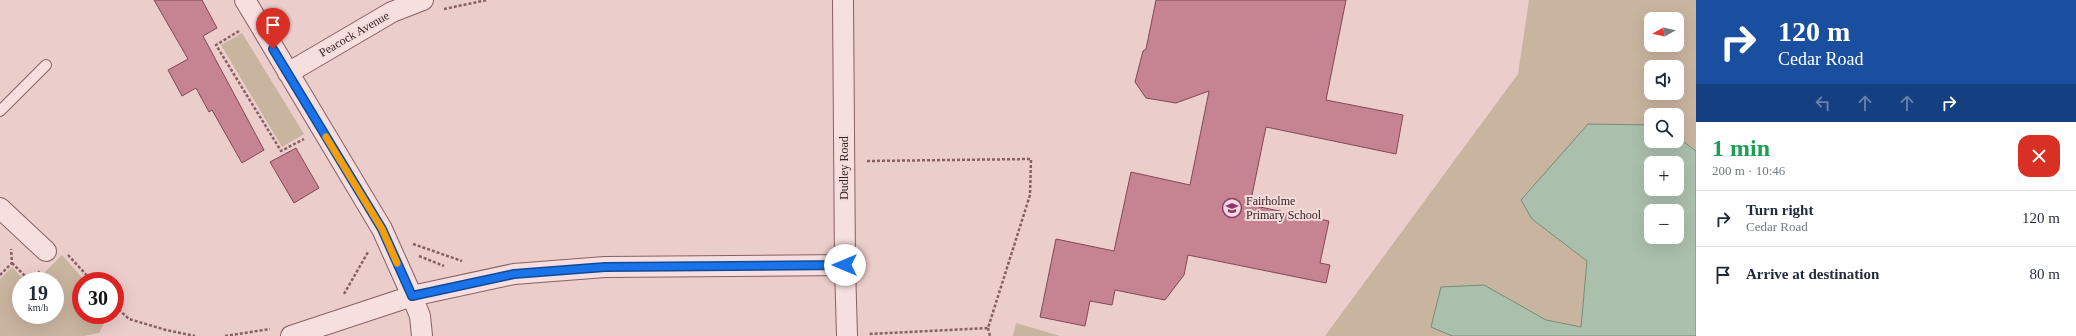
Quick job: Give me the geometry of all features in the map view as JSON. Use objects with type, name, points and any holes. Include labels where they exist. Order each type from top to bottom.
[{"type":"street","points":[[245,0],[382,229],[420,316],[422,336]]},
{"type":"street","name":"Peacock Avenue","points":[[288,73],[392,12],[423,0]]},
{"type":"street","name":"Dudley Road","points":[[843,0],[847,336]]},
{"type":"street","points":[[0,208],[46,251]]},
{"type":"street","points":[[283,332],[412,296],[514,274],[605,267],[845,265]]},
{"type":"lane","points":[[0,111],[46,65]]},
{"type":"path","points":[[441,10],[486,0]]},
{"type":"path","points":[[244,27],[216,45],[281,151],[309,136]]},
{"type":"path","points":[[844,161],[1031,159],[1030,195],[988,328],[990,336]]},
{"type":"path","points":[[11,241],[12,263],[21,272]]},
{"type":"path","points":[[445,267],[420,257],[412,244],[467,263]]},
{"type":"path","points":[[341,300],[370,248]]},
{"type":"path","points":[[0,275],[12,263]]},
{"type":"path","points":[[124,314],[129,319],[166,330],[195,336]]},
{"type":"path","points":[[847,336],[988,328]]},
{"type":"path","points":[[225,336],[283,332]]},
{"type":"shaded area","points":[[1529,0],[1696,0],[1696,336],[1325,336],[1518,74]]},
{"type":"shaded area","points":[[242,33],[304,134],[282,147],[221,45]]},
{"type":"shaded area","points":[[1588,124],[1644,125],[1644,148],[1684,148],[1684,142],[1696,151],[1696,336],[1452,336],[1431,327],[1441,287],[1484,285],[1546,320],[1581,327],[1587,261],[1532,219],[1521,200]]},
{"type":"shaded area","points":[[62,255],[77,272],[72,272],[72,324],[104,324],[99,333],[84,336],[0,336],[0,279],[12,267],[17,272],[12,272],[12,324],[64,324],[64,272],[45,272]]},
{"type":"shaded area","points":[[1016,323],[1060,336],[1013,336]]},
{"type":"building","points":[[154,0],[202,0],[217,28],[203,36],[264,150],[242,163],[212,110],[209,112],[196,88],[182,96],[168,70],[188,59]]},
{"type":"building","points":[[1156,0],[1346,0],[1326,100],[1403,115],[1396,154],[1266,127],[1250,205],[1329,221],[1320,263],[1330,265],[1326,283],[1188,255],[1184,275],[1165,300],[1115,290],[1112,305],[1090,301],[1085,326],[1040,317],[1056,239],[1114,251],[1131,172],[1190,185],[1209,91],[1176,103],[1146,98],[1135,82],[1143,51],[1146,49]]},
{"type":"building","points":[[296,148],[319,188],[294,203],[270,162]]},
{"type":"slow traffic","points":[[326,137],[382,229],[397,263]]},
{"type":"place","name":"Fairholme Primary School","points":[[1232,208]]},
{"type":"route","points":[[273,49],[382,229],[412,296],[489,278],[514,274],[605,267],[845,265]]}]
